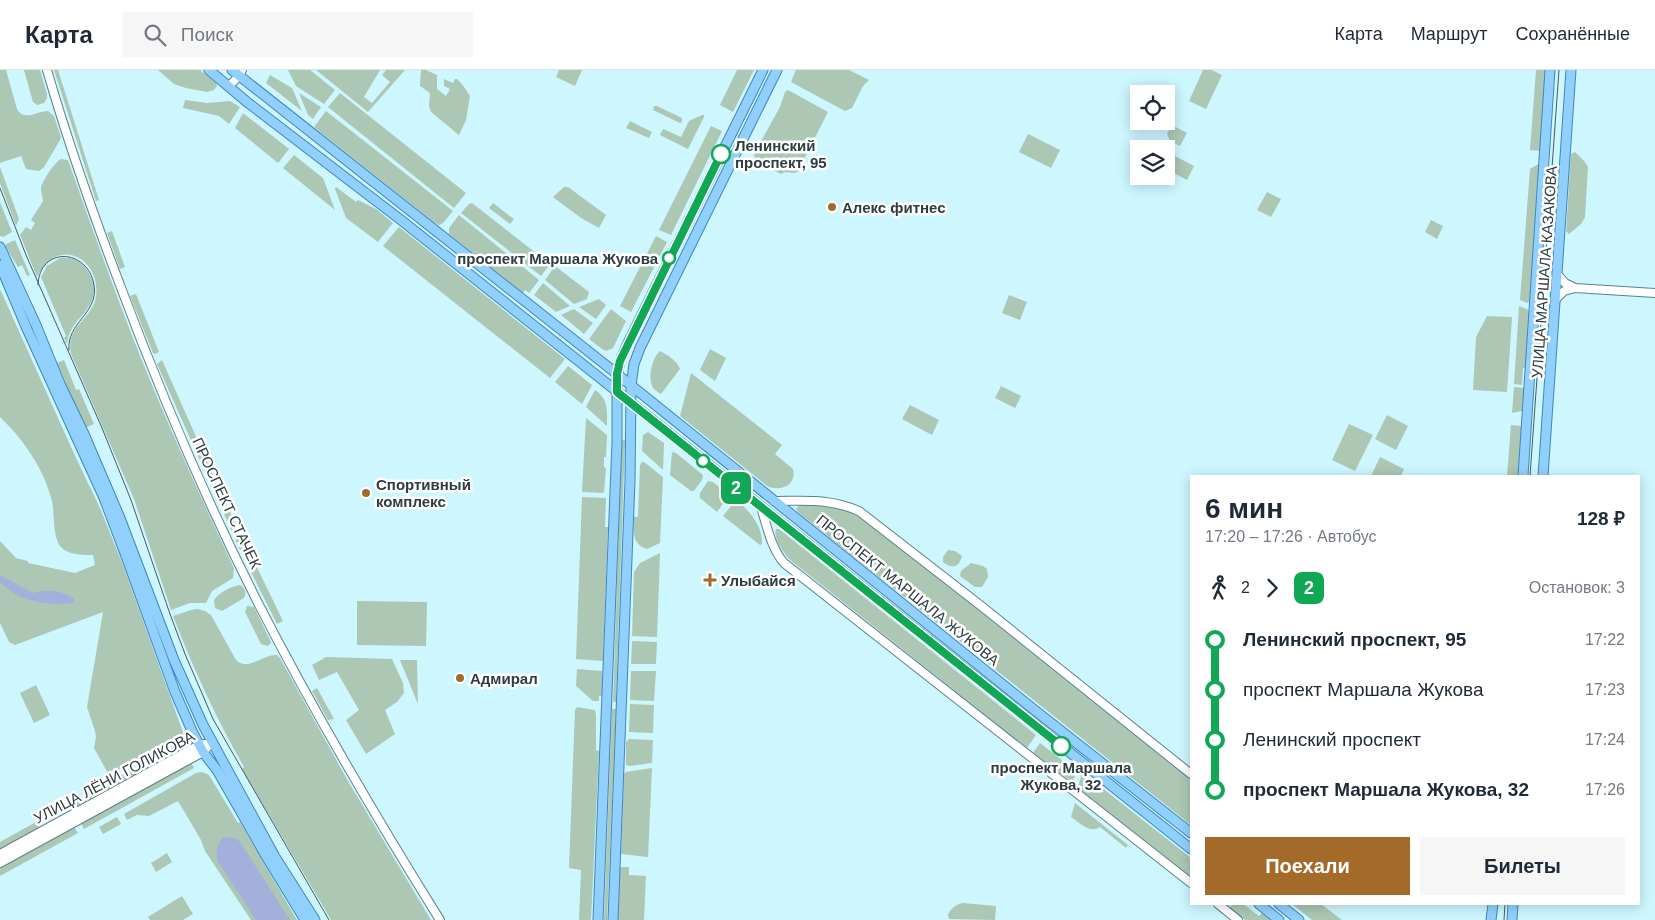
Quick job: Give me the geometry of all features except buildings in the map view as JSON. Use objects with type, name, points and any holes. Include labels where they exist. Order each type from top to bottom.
[{"type":"main road","name":"ПРОСПЕКТ МАРШАЛА ЖУКОВА","points":[[209,70],[254,108],[388,210],[632,403],[1190,848]]},
{"type":"main road","points":[[598,920],[617,442],[617,374],[620,361],[628,343],[763,70]]},
{"type":"main road","points":[[613,920],[632,403],[631,386],[634,364],[640,348],[778,70]]},
{"type":"main road","name":"УЛИЦА МАРШАЛА КАЗАКОВА","points":[[1523,475],[1550,70]]},
{"type":"main road","name":"УЛИЦА МАРШАЛА КАЗАКОВА","points":[[1544,475],[1571,70]]},
{"type":"main road","name":"ПРОСПЕКТ МАРШАЛА ЖУКОВА","points":[[236,71],[1190,832]]},
{"type":"main road","points":[[0,247],[96,462],[125,530],[174,660],[212,742],[275,857],[315,920]]},
{"type":"main road","points":[[0,265],[104,498],[175,692],[201,748],[217,770],[305,920]]},
{"type":"main road","points":[[1260,905],[1280,920]]},
{"type":"main road","points":[[1280,905],[1299,920]]},
{"type":"main road","points":[[1492,920],[1493,905]]},
{"type":"main road","points":[[1512,920],[1513,905]]},
{"type":"street","name":"ПРОСПЕКТ СТАЧЕК","points":[[47,70],[56,103],[106,248],[149,361],[204,489],[256,599],[305,692],[440,920]]},
{"type":"street","points":[[229,86],[236,71]]},
{"type":"street","points":[[1557,274],[1565,283],[1575,288]]},
{"type":"street","points":[[1555,300],[1564,291],[1575,288],[1655,293]]},
{"type":"street","points":[[774,501],[829,501],[859,510],[1190,773]]},
{"type":"street","points":[[761,507],[775,549],[784,563],[1190,882]]},
{"type":"street","name":"УЛИЦА ЛЁНИ ГОЛИКОВА","points":[[0,854],[212,742]]},
{"type":"street","name":"УЛИЦА ЛЁНИ ГОЛИКОВА","points":[[0,863],[201,748]]},
{"type":"street","points":[[1219,905],[1238,920]]},
{"type":"green space","points":[[0,70],[6,70],[17,109],[20,113],[31,115],[48,111],[54,116],[61,137],[44,167],[39,171],[26,169],[21,156],[0,163]]},
{"type":"green space","points":[[24,70],[40,70],[47,94],[44,103],[37,105],[33,102]]},
{"type":"green space","points":[[54,70],[58,70],[99,200],[96,201]]},
{"type":"green space","points":[[158,70],[200,70],[217,86],[214,90],[207,92],[186,88],[174,84]]},
{"type":"green space","points":[[288,70],[310,70],[335,90],[324,104],[296,86]]},
{"type":"green space","points":[[316,70],[380,70],[364,97],[372,103],[390,82],[382,75],[386,70],[405,70],[368,112]]},
{"type":"green space","points":[[421,70],[437,75],[437,89],[446,96],[450,89],[444,86],[444,79],[453,83],[457,79],[470,96],[466,120],[459,135],[431,112],[429,106],[430,93],[420,86]]},
{"type":"green space","points":[[559,70],[582,70],[575,86],[556,77]]},
{"type":"green space","points":[[737,70],[754,70],[733,112],[720,105]]},
{"type":"green space","points":[[796,70],[849,70],[869,80],[863,86],[852,108],[845,111],[791,82]]},
{"type":"green space","points":[[1203,70],[1212,70],[1222,75],[1206,109],[1189,101]]},
{"type":"green space","points":[[1536,70],[1547,70],[1541,151],[1530,150]]},
{"type":"green space","points":[[270,75],[292,88],[302,111],[266,83]]},
{"type":"green space","points":[[788,90],[828,112],[798,171],[781,174],[756,161],[754,154],[780,107],[785,92]]},
{"type":"green space","points":[[299,93],[321,107],[313,119],[308,115]]},
{"type":"green space","points":[[340,93],[466,193],[454,208],[328,107]]},
{"type":"green space","points":[[185,100],[207,103],[230,101],[240,107],[229,124],[219,116],[183,108]]},
{"type":"green space","points":[[654,106],[682,118],[682,122],[680,123],[653,110]]},
{"type":"green space","points":[[326,111],[453,211],[443,223],[439,225],[435,223],[314,127]]},
{"type":"green space","points":[[243,113],[289,149],[278,163],[235,128]]},
{"type":"green space","points":[[702,115],[704,117],[688,149],[660,135],[663,129],[681,137],[689,121]]},
{"type":"green space","points":[[630,121],[652,132],[649,138],[626,128]]},
{"type":"green space","points":[[711,126],[722,131],[671,235],[659,230]]},
{"type":"green space","points":[[1175,127],[1187,133],[1180,146],[1175,144],[1175,140],[1170,140],[1167,134],[1169,130],[1175,130]]},
{"type":"green space","points":[[1028,134],[1060,150],[1051,168],[1019,152]]},
{"type":"green space","points":[[1575,152],[1588,167],[1585,217],[1581,224],[1569,234],[1566,231],[1571,154]]},
{"type":"green space","points":[[294,155],[323,178],[335,210],[283,168]]},
{"type":"green space","points":[[1175,156],[1194,166],[1187,180],[1175,174]]},
{"type":"green space","points":[[61,159],[68,160],[143,363],[187,466],[234,568],[233,578],[212,591],[206,603],[190,603],[171,610],[134,499],[71,354],[70,344],[75,329],[94,304],[96,283],[92,271],[85,262],[76,256],[66,255],[55,257],[45,264],[37,277],[20,235],[26,227],[31,230],[35,223],[31,220],[43,201],[41,190],[43,182],[55,164]]},
{"type":"green space","points":[[1540,163],[1531,300],[1527,303],[1520,300],[1530,169]]},
{"type":"green space","points":[[0,167],[19,219],[16,226],[0,183]]},
{"type":"green space","points":[[336,187],[356,202],[358,200],[376,209],[393,223],[378,242],[346,218],[335,189]]},
{"type":"green space","points":[[564,187],[568,187],[606,215],[599,228],[581,218],[553,197]]},
{"type":"green space","points":[[1267,192],[1281,199],[1271,217],[1257,210]]},
{"type":"green space","points":[[0,202],[12,232],[3,237],[0,236]]},
{"type":"green space","points":[[472,203],[550,264],[541,276],[461,213]]},
{"type":"green space","points":[[493,203],[514,219],[510,224],[489,208]]},
{"type":"green space","points":[[459,215],[539,280],[529,293],[525,290],[523,293],[449,234],[449,228]]},
{"type":"green space","points":[[1431,220],[1443,226],[1437,239],[1425,232]]},
{"type":"green space","points":[[399,227],[565,359],[550,378],[383,246]]},
{"type":"green space","points":[[112,231],[125,267],[120,269],[107,233]]},
{"type":"green space","points":[[656,236],[667,242],[631,312],[620,306]]},
{"type":"green space","points":[[15,240],[30,275],[27,276],[22,265],[18,267],[5,246]]},
{"type":"green space","points":[[60,258],[75,260],[85,267],[93,282],[94,293],[91,302],[69,334],[67,344],[64,338],[66,336],[41,277],[47,266]]},
{"type":"green space","points":[[555,266],[589,292],[587,299],[574,304],[545,280]]},
{"type":"green space","points":[[543,283],[570,306],[556,312],[534,295]]},
{"type":"green space","points":[[0,289],[100,508],[123,565],[184,735],[109,775],[94,748],[95,731],[87,707],[103,612],[15,645],[9,642],[0,623],[0,541],[16,558],[28,561],[28,563],[75,573],[95,565],[93,555],[70,552],[59,545],[55,534],[52,501],[44,478],[25,445],[0,417]]},
{"type":"green space","points":[[136,294],[159,352],[155,354],[130,296]]},
{"type":"green space","points":[[1009,295],[1027,302],[1020,320],[1002,313]]},
{"type":"green space","points":[[599,299],[606,305],[596,319],[579,307]]},
{"type":"green space","points":[[1519,306],[1527,309],[1530,313],[1526,368],[1523,368],[1522,385],[1514,384]]},
{"type":"green space","points":[[574,309],[593,323],[584,334],[561,315]]},
{"type":"green space","points":[[611,309],[626,321],[613,348],[606,351],[589,339]]},
{"type":"green space","points":[[1487,316],[1512,317],[1507,392],[1473,390],[1476,337]]},
{"type":"green space","points":[[710,349],[726,358],[715,381],[700,370]]},
{"type":"green space","points":[[660,351],[674,360],[680,369],[661,394],[653,387],[650,377],[653,363]]},
{"type":"green space","points":[[64,360],[76,390],[79,389],[94,424],[85,428],[57,363]]},
{"type":"green space","points":[[162,360],[246,547],[240,550],[157,364]]},
{"type":"green space","points":[[568,366],[592,385],[582,404],[555,382]]},
{"type":"green space","points":[[691,373],[782,445],[775,454],[793,469],[794,475],[790,483],[782,488],[767,486],[680,416]]},
{"type":"green space","points":[[1001,386],[1021,396],[1015,408],[995,398]]},
{"type":"green space","points":[[1514,387],[1524,388],[1522,411],[1512,413]]},
{"type":"green space","points":[[595,390],[603,397],[605,402],[607,426],[586,407]]},
{"type":"green space","points":[[910,405],[939,420],[932,435],[902,419]]},
{"type":"green space","points":[[1387,415],[1408,426],[1396,450],[1375,439]]},
{"type":"green space","points":[[586,418],[607,435],[603,493],[582,492]]},
{"type":"green space","points":[[1349,424],[1373,435],[1355,471],[1332,460]]},
{"type":"green space","points":[[1511,425],[1522,426],[1518,475],[1507,475]]},
{"type":"green space","points":[[648,432],[664,443],[663,470],[642,451],[643,435]]},
{"type":"green space","points":[[622,440],[625,440],[616,702],[613,702]]},
{"type":"green space","points":[[672,452],[676,453],[703,475],[702,480],[694,491],[691,491],[670,475]]},
{"type":"green space","points":[[1380,457],[1404,469],[1401,475],[1371,475]]},
{"type":"green space","points":[[642,462],[663,477],[660,543],[647,549],[638,544],[634,536],[634,517],[638,517],[640,465]]},
{"type":"green space","points":[[708,481],[713,482],[729,495],[717,512],[700,498],[700,493]]},
{"type":"green space","points":[[582,497],[606,498],[605,527],[608,527],[603,661],[576,659]]},
{"type":"green space","points":[[736,500],[746,509],[758,525],[762,544],[760,545],[723,516]]},
{"type":"green space","points":[[800,504],[841,508],[858,513],[1190,779],[1190,824],[846,551],[796,509]]},
{"type":"green space","points":[[776,529],[779,529],[1036,735],[1027,748],[789,559],[777,541]]},
{"type":"green space","points":[[948,550],[955,551],[962,556],[957,565],[949,566],[943,562],[943,557]]},
{"type":"green space","points":[[660,553],[657,637],[632,636],[634,572],[640,563]]},
{"type":"green space","points":[[251,555],[283,621],[277,624],[244,558]]},
{"type":"green space","points":[[971,563],[987,569],[988,577],[982,587],[975,587],[960,576],[961,571]]},
{"type":"green space","points":[[240,585],[245,590],[244,598],[222,611],[215,608],[214,600],[219,595],[229,588]]},
{"type":"green space","points":[[357,601],[427,602],[426,646],[357,645]]},
{"type":"green space","points":[[247,606],[254,607],[270,640],[271,643],[268,646],[261,644],[245,612]]},
{"type":"green space","points":[[198,609],[211,615],[236,660],[241,663],[251,663],[271,655],[277,655],[280,658],[348,781],[431,920],[331,920],[242,769],[244,767],[189,655],[173,616]]},
{"type":"green space","points":[[632,641],[657,642],[656,664],[631,664]]},
{"type":"green space","points":[[326,657],[392,659],[403,683],[404,693],[397,702],[385,710],[395,734],[366,754],[346,720],[359,710],[337,672],[319,680],[312,665]]},
{"type":"green space","points":[[400,660],[417,660],[418,704]]},
{"type":"green space","points":[[577,669],[602,671],[602,696],[599,696],[599,701],[593,701],[576,686]]},
{"type":"green space","points":[[631,671],[656,671],[654,701],[630,700]]},
{"type":"green space","points":[[36,685],[50,715],[34,723],[20,693]]},
{"type":"green space","points":[[317,688],[334,719],[328,720],[312,691]]},
{"type":"green space","points":[[630,704],[654,705],[653,733],[629,732]]},
{"type":"green space","points":[[577,707],[595,710],[596,750],[599,751],[591,920],[579,920],[581,870],[569,868],[575,710]]},
{"type":"green space","points":[[612,709],[616,709],[607,920],[604,920]]},
{"type":"green space","points":[[629,739],[653,740],[652,763],[626,765],[626,742]]},
{"type":"green space","points":[[1040,743],[1072,768],[1075,775],[1073,783],[1033,753]]},
{"type":"green space","points":[[177,745],[183,749],[78,807],[75,801]]},
{"type":"green space","points":[[191,763],[194,768],[84,829],[81,823]]},
{"type":"green space","points":[[652,768],[648,857],[621,854],[624,774],[626,772]]},
{"type":"green space","points":[[202,772],[209,775],[238,823],[240,822],[297,920],[251,920],[205,851],[201,840],[178,801],[149,816],[137,815],[127,820],[124,814],[196,773]]},
{"type":"green space","points":[[1082,772],[1190,857],[1190,876],[1078,788]]},
{"type":"green space","points":[[1075,803],[1128,845],[1126,848],[1100,827],[1096,829],[1089,828],[1081,825],[1071,817]]},
{"type":"green space","points":[[117,817],[121,824],[103,834],[99,827]]},
{"type":"green space","points":[[36,822],[39,828],[0,849],[0,842]]},
{"type":"green space","points":[[74,827],[78,833],[0,876],[0,868]]},
{"type":"green space","points":[[167,853],[172,862],[156,872],[151,863]]},
{"type":"green space","points":[[620,867],[629,867],[629,875],[646,876],[644,920],[617,920]]},
{"type":"green space","points":[[182,896],[193,914],[183,920],[150,920],[148,917]]},
{"type":"green space","points":[[963,903],[996,906],[995,920],[949,919],[948,915],[952,909]]},
{"type":"green space","points":[[1232,905],[1244,905],[1259,916],[1262,913],[1270,920],[1245,920],[1229,908]]},
{"type":"green space","points":[[1293,905],[1322,905],[1342,920],[1312,920]]},
{"type":"water","points":[[0,575],[33,593],[44,591],[59,592],[74,599],[75,602],[56,604],[25,599],[0,583]]},
{"type":"water","points":[[225,837],[237,839],[240,842],[290,920],[256,920],[217,860],[220,841]]},
{"type":"tram line","points":[[1530,475],[1559,70]]},
{"type":"tram line","points":[[0,188],[26,255],[102,428],[131,500],[170,614],[213,719],[329,920]]},
{"type":"tram line","points":[[38,285],[40,272],[46,263],[55,258],[74,258],[83,264],[90,273],[94,285],[92,303],[72,332],[69,350]]},
{"type":"tram line","points":[[1504,920],[1505,905]]},
{"type":"bus line","name":"2","points":[[721,154],[620,361],[617,374],[617,392],[1061,746]]},
{"type":"place","name":"Ленинский проспект, 95","points":[[721,154]]},
{"type":"place","name":"Алекс фитнес","points":[[832,207]]},
{"type":"place","name":"проспект Маршала Жукова","points":[[669,258]]},
{"type":"place","name":"Спортивный комплекс","points":[[366,493]]},
{"type":"place","name":"Улыбайся","points":[[710,580]]},
{"type":"place","name":"Адмирал","points":[[460,678]]},
{"type":"place","name":"проспект Маршала Жукова, 32","points":[[1061,746]]}]
